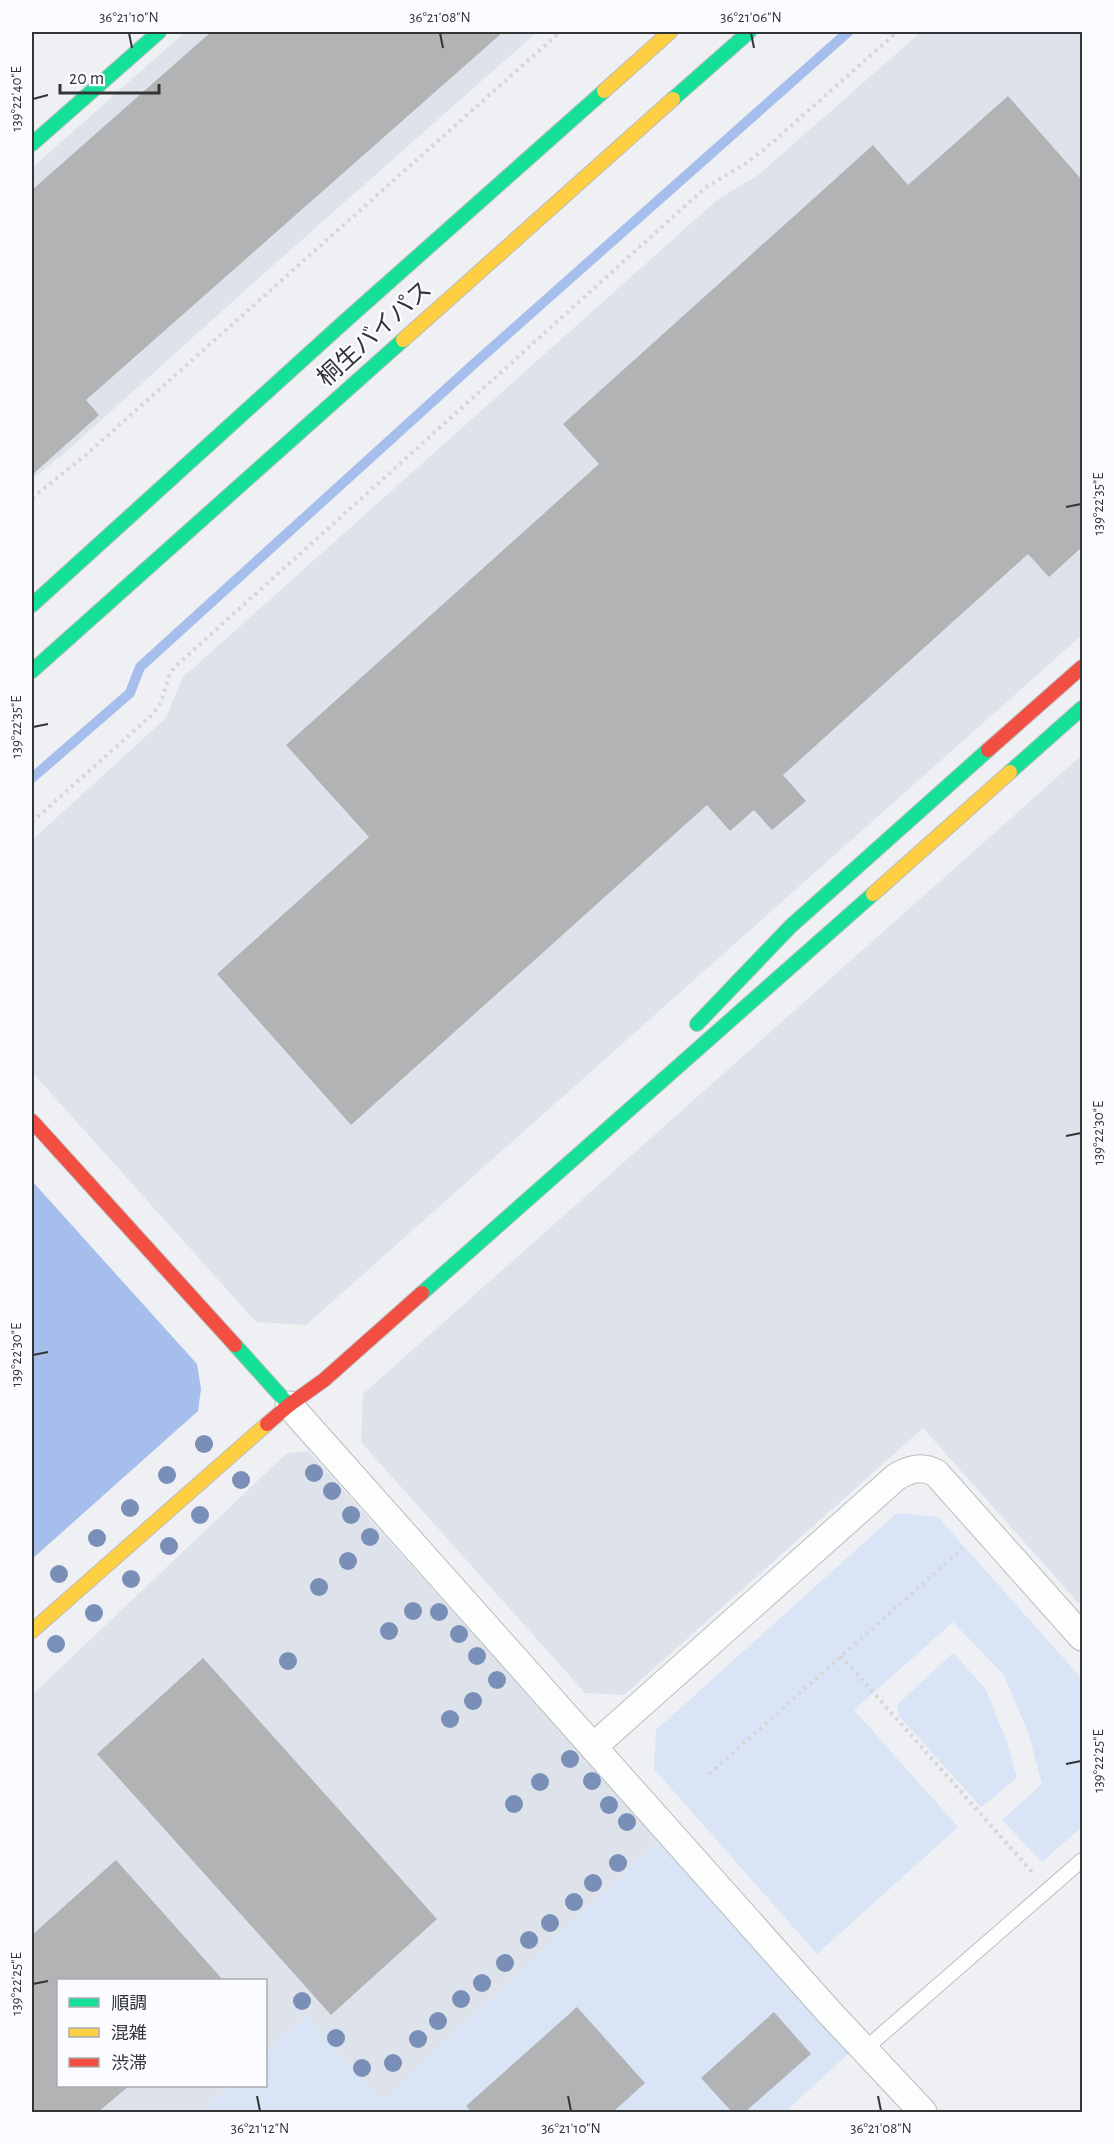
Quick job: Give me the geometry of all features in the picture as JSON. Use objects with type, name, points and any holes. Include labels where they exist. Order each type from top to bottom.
[{"type":"main road","name":"桐生バイパス","points":[[32,605],[335,330],[670,32]]},
{"type":"main road","name":"桐生バイパス","points":[[32,671],[749,32]]},
{"type":"main road","points":[[32,144],[145,36]]},
{"type":"main road","points":[[687,1033],[791,926],[1083,667]]},
{"type":"main road","points":[[32,1631],[289,1405],[324,1380],[1083,708]]},
{"type":"main road","points":[[32,1121],[289,1405]]},
{"type":"main road","points":[[289,1405],[308,1377]]},
{"type":"street","points":[[289,1405],[829,2012],[923,2112]]},
{"type":"street","points":[[593,1747],[896,1477],[918,1468],[927,1468],[936,1473],[1083,1637]]},
{"type":"lane","points":[[865,2049],[1083,1860]]},
{"type":"path","points":[[32,498],[87,454],[560,32]]},
{"type":"path","points":[[32,822],[153,714],[161,702],[170,673],[186,657],[705,188],[766,148],[897,32]]},
{"type":"path","points":[[709,1774],[986,1528]]},
{"type":"path","points":[[842,1656],[1048,1891]]},
{"type":"shaded area","points":[[185,32],[537,32],[67,451],[32,479],[32,168]]},
{"type":"shaded area","points":[[921,32],[1082,32],[1082,635],[306,1325],[256,1322],[32,1072],[32,840],[166,718],[182,678],[717,200],[758,175]]},
{"type":"shaded area","points":[[1082,755],[1082,1607],[923,1428],[624,1695],[585,1693],[361,1442],[363,1394]]},
{"type":"shaded area","points":[[308,1451],[659,1840],[382,2101],[306,2016],[267,2051],[267,1979],[57,1979],[57,2087],[227,2087],[199,2112],[32,2112],[32,1695],[287,1453]]},
{"type":"shaded area","points":[[897,1513],[938,1517],[1082,1679],[1082,1827],[1042,1862],[1002,1820],[1042,1784],[1028,1732],[1004,1675],[953,1622],[854,1710],[958,1827],[817,1954],[654,1769],[656,1730]]},
{"type":"shaded area","points":[[953,1653],[985,1688],[1007,1742],[1017,1778],[981,1807],[898,1715],[897,1705]]},
{"type":"shaded area","points":[[659,1840],[849,2053],[785,2112],[199,2112],[227,2087],[267,2087],[267,2051],[306,2016],[382,2101]]},
{"type":"water","points":[[32,1181],[197,1364],[201,1389],[198,1411],[32,1559]]},
{"type":"building","points":[[211,32],[503,32],[86,400],[99,415],[32,475],[32,190]]},
{"type":"building","points":[[1008,96],[1082,180],[1082,547],[1049,577],[1028,554],[783,775],[806,801],[772,830],[754,810],[730,831],[707,805],[351,1125],[217,974],[369,837],[286,745],[599,464],[563,424],[873,145],[908,185]]},
{"type":"building","points":[[203,1658],[437,1919],[331,2015],[97,1754]]},
{"type":"building","points":[[116,1860],[222,1979],[57,1979],[57,2087],[128,2087],[98,2112],[32,2112],[32,1935]]},
{"type":"building","points":[[577,2007],[645,2083],[613,2112],[472,2112],[466,2106]]},
{"type":"building","points":[[774,2012],[811,2054],[745,2112],[732,2112],[701,2078]]},
{"type":"waterway","points":[[32,778],[130,693],[140,667],[476,362],[848,32]]},
{"type":"traffic: fast","points":[[32,144],[159,32]]},
{"type":"traffic: fast","points":[[673,99],[749,32]]},
{"type":"traffic: fast","points":[[32,605],[344,322],[604,91]]},
{"type":"traffic: fast","points":[[32,671],[403,340]]},
{"type":"traffic: fast","points":[[1010,772],[1082,708]]},
{"type":"traffic: fast","points":[[697,1024],[791,926],[988,750]]},
{"type":"traffic: fast","points":[[422,1293],[873,894]]},
{"type":"traffic: fast","points":[[235,1345],[289,1405]]},
{"type":"traffic: slow","points":[[604,91],[670,32]]},
{"type":"traffic: slow","points":[[403,340],[673,99]]},
{"type":"traffic: slow","points":[[873,894],[1010,772]]},
{"type":"traffic: slow","points":[[32,1631],[267,1424]]},
{"type":"traffic: jam","points":[[988,750],[1082,667]]},
{"type":"traffic: jam","points":[[32,1121],[235,1345]]},
{"type":"traffic: jam","points":[[267,1424],[324,1380],[422,1293]]}]
